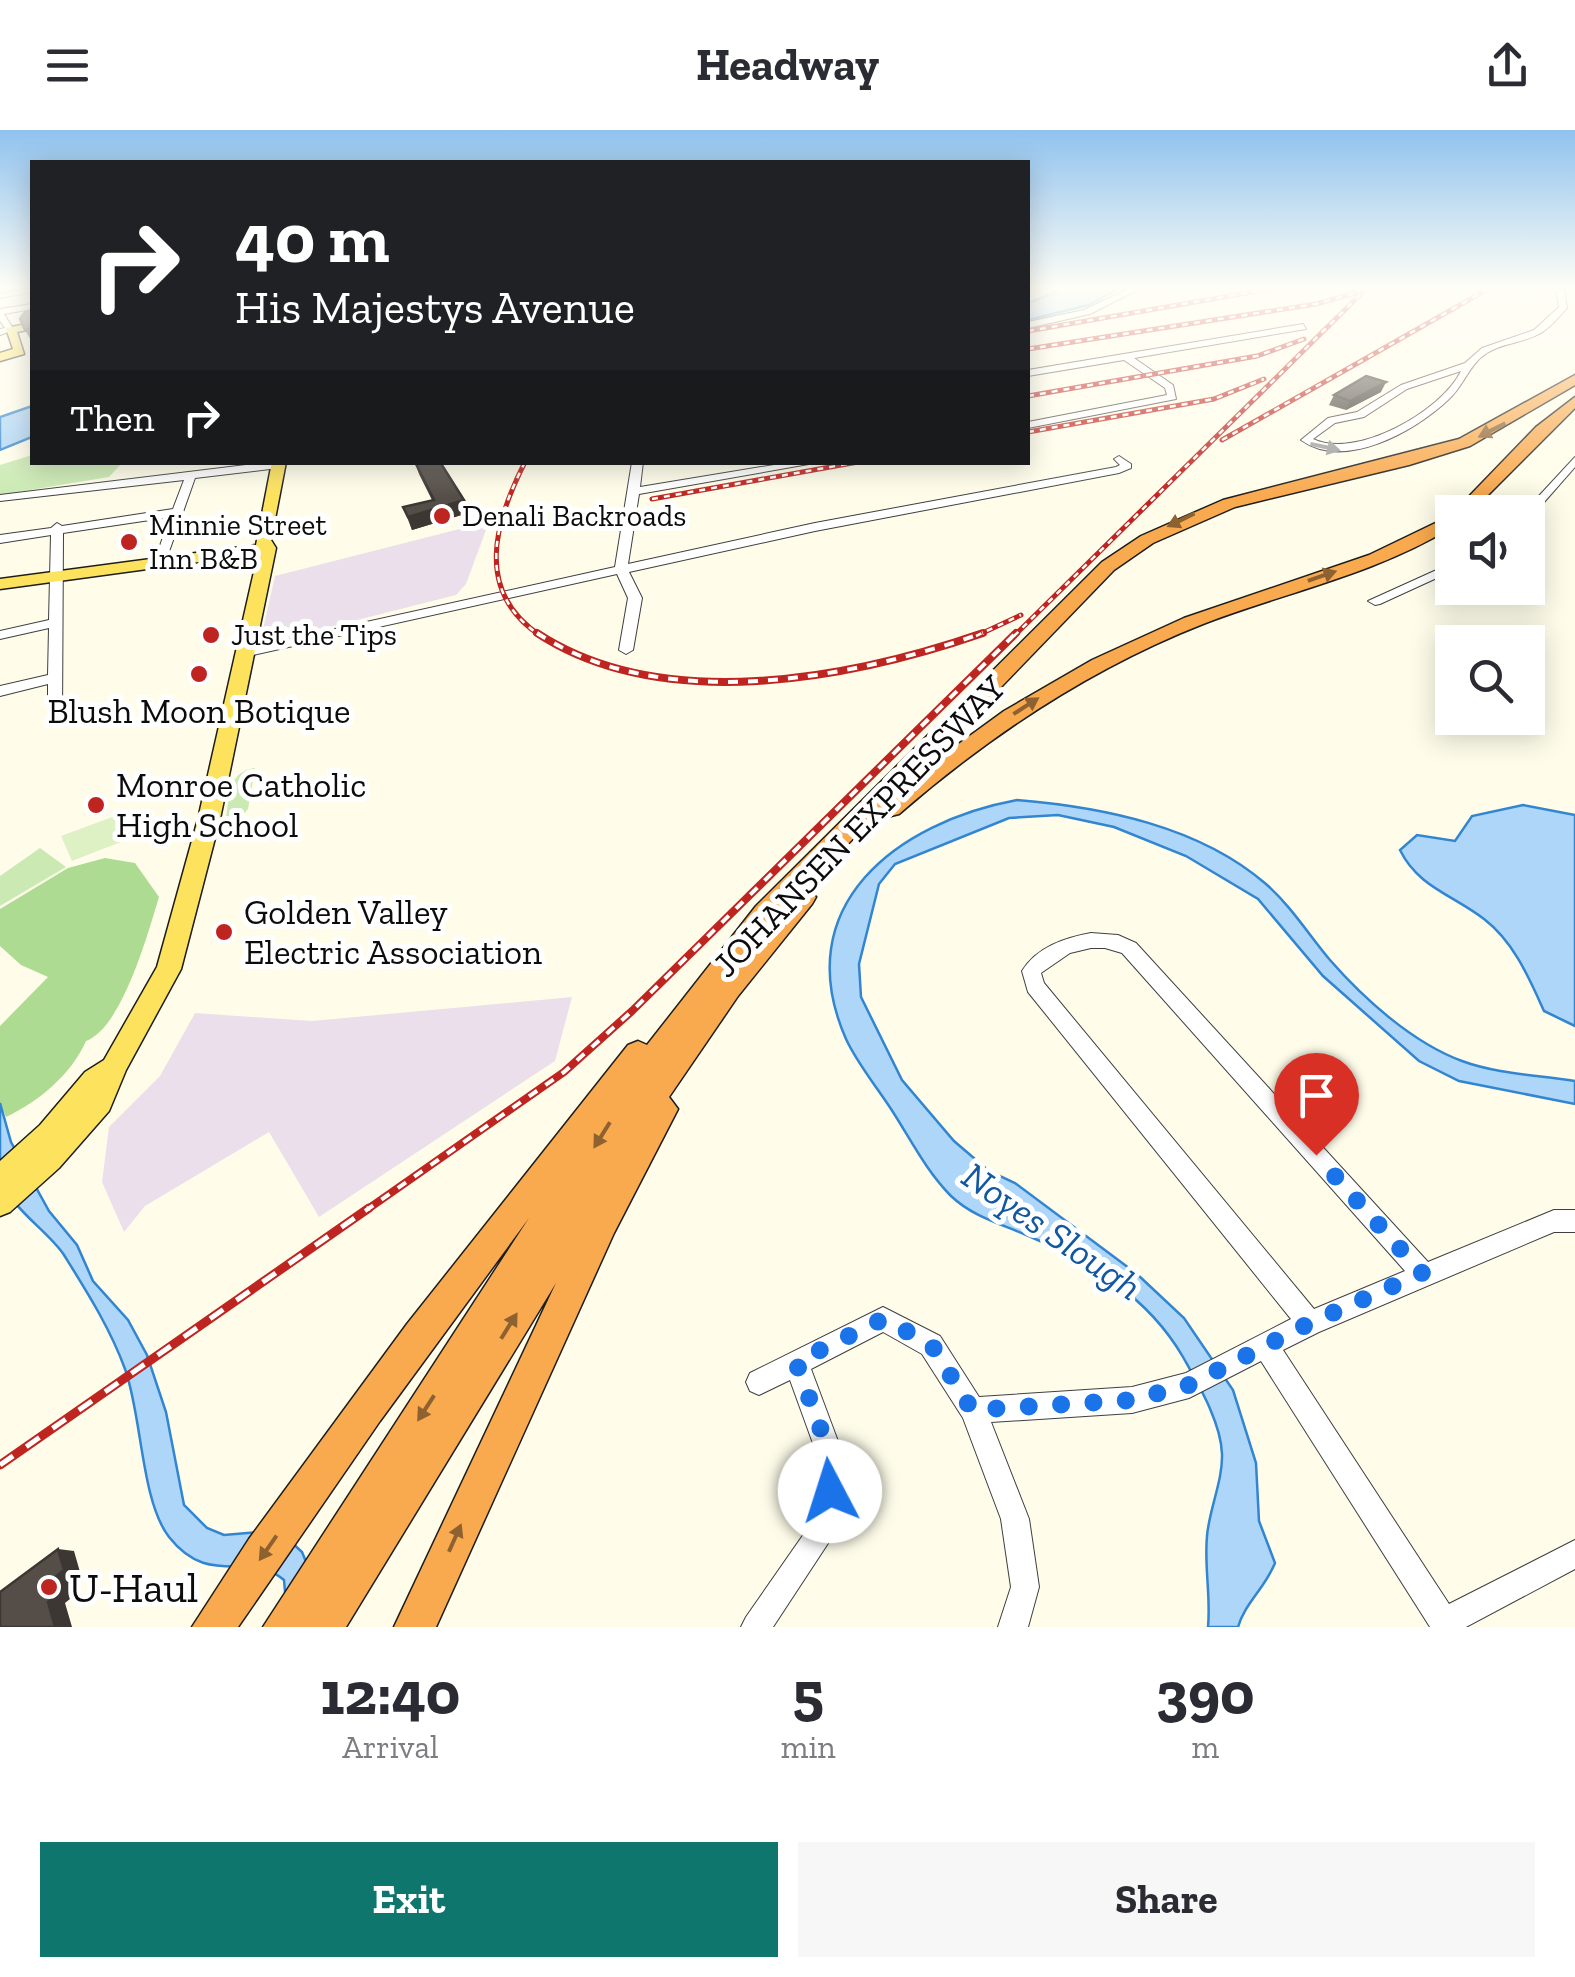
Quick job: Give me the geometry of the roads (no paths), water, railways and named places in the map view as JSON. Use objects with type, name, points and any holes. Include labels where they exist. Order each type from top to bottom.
[{"type":"highway","name":"JOHANSEN EXPRESSWAY","points":[[284,1627],[608,1125],[700,993],[765,913],[1094,580],[1143,540],[1184,518],[1246,495],[1402,461],[1472,440],[1575,378]]},
{"type":"highway","points":[[1478,495],[1575,401]]},
{"type":"highway","name":"JOHANSEN EXPRESSWAY","points":[[322,1627],[603,1175],[714,1007],[778,924],[870,827],[940,767],[1025,706],[1107,659],[1182,625],[1382,556],[1435,529]]},
{"type":"highway","points":[[223,1613],[539,1178],[674,1010],[765,913]]},
{"type":"highway","points":[[415,1627],[602,1221],[714,1007]]},
{"type":"main road","points":[[0,584],[54,573],[268,546],[276,542],[283,465]]},
{"type":"main road","points":[[0,1202],[113,1083],[113,1068],[158,993],[177,948],[268,546]]},
{"type":"main road","points":[[0,1180],[54,1142]]},
{"type":"street","points":[[1030,373],[1110,359]]},
{"type":"street","points":[[1030,425],[1172,397],[1170,386],[1130,359]]},
{"type":"street","points":[[1389,434],[1375,436],[1356,429],[1350,422],[1410,385],[1468,365],[1475,359]]},
{"type":"street","points":[[1356,416],[1332,420],[1306,440],[1318,448],[1341,451],[1389,434],[1459,387],[1468,365]]},
{"type":"street","points":[[244,653],[815,527],[1120,470],[1127,466],[1120,459]]},
{"type":"street","points":[[1545,495],[1575,460]]},
{"type":"street","points":[[110,482],[124,465]]},
{"type":"street","points":[[0,498],[268,465]]},
{"type":"street","points":[[626,650],[635,598],[622,569],[637,465]]},
{"type":"street","points":[[632,492],[797,465]]},
{"type":"street","points":[[161,560],[192,475]]},
{"type":"street","points":[[0,538],[58,526],[178,512]]},
{"type":"street","points":[[55,719],[53,622],[58,526]]},
{"type":"street","points":[[1374,602],[1435,575]]},
{"type":"street","points":[[0,634],[53,622]]},
{"type":"street","points":[[0,691],[54,678]]},
{"type":"street","points":[[1310,1323],[1035,986],[1031,971],[1042,960],[1092,940],[1112,938],[1129,948],[1422,1273]]},
{"type":"street","points":[[972,1410],[1132,1400],[1189,1385],[1310,1323],[1422,1273],[1554,1222],[1575,1221]]},
{"type":"street","points":[[759,1382],[883,1319],[931,1344],[972,1410],[1016,1518],[1025,1587],[1013,1627]]},
{"type":"street","points":[[1266,1346],[1445,1625],[1575,1554]]},
{"type":"street","points":[[756,1627],[828,1522],[832,1460],[796,1362]]},
{"type":"water","points":[[30,407],[30,438],[0,450],[0,417]]},
{"type":"water","name":"Noyes Slough","points":[[1017,800],[1115,814],[1211,847],[1266,884],[1358,990],[1425,1043],[1475,1065],[1575,1081],[1575,1104],[1459,1081],[1419,1061],[1323,976],[1258,899],[1186,856],[1114,827],[1058,815],[1009,818],[895,864],[879,884],[859,964],[861,997],[902,1080],[954,1141],[989,1171],[1015,1183],[1137,1274],[1184,1318],[1233,1390],[1256,1463],[1259,1521],[1275,1563],[1238,1627],[1208,1627],[1207,1536],[1220,1474],[1221,1442],[1202,1391],[1183,1357],[1152,1315],[1114,1282],[1048,1244],[976,1214],[951,1196],[926,1165],[856,1057],[846,1039],[832,991],[831,948],[843,910],[865,878],[895,850],[932,828],[973,811]]},
{"type":"water","points":[[1523,805],[1575,815],[1575,1026],[1544,1011],[1520,961],[1495,928],[1426,882],[1400,850],[1417,835],[1455,841],[1472,816]]},
{"type":"water","points":[[0,1103],[11,1142],[49,1211],[77,1245],[93,1281],[128,1320],[147,1355],[166,1412],[184,1505],[207,1528],[224,1535],[258,1532],[288,1539],[302,1552],[333,1627],[288,1627],[284,1580],[257,1568],[199,1561],[184,1553],[169,1537],[153,1502],[131,1388],[112,1339],[64,1255],[18,1207],[4,1185],[0,1172]]},
{"type":"railway","points":[[1030,396],[1241,359]]},
{"type":"railway","points":[[1014,636],[1295,359]]},
{"type":"railway","points":[[1222,440],[1365,359]]},
{"type":"railway","points":[[1030,432],[1214,399],[1264,379]]},
{"type":"railway","points":[[524,465],[505,509],[496,555],[498,578],[506,599],[538,634]]},
{"type":"railway","points":[[652,499],[841,465]]},
{"type":"railway","points":[[981,634],[1021,615]]},
{"type":"railway","points":[[365,1211],[564,1072],[632,1011],[1016,633]]},
{"type":"railway","points":[[538,634],[587,658],[641,674],[698,681],[816,675],[931,650],[981,634]]},
{"type":"railway","points":[[976,636],[981,634]]},
{"type":"railway","points":[[0,1465],[369,1208]]},
{"type":"place","name":"Denali Backroads","points":[[442,516]]},
{"type":"place","name":"Minnie Street Inn B&B","points":[[129,542]]},
{"type":"place","name":"Just the Tips","points":[[211,635]]},
{"type":"place","name":"Blush Moon Botique","points":[[199,674]]},
{"type":"place","name":"Monroe Catholic High School","points":[[96,805]]},
{"type":"place","name":"Golden Valley Electric Association","points":[[224,932]]},
{"type":"place","name":"U-Haul","points":[[49,1587]]}]
